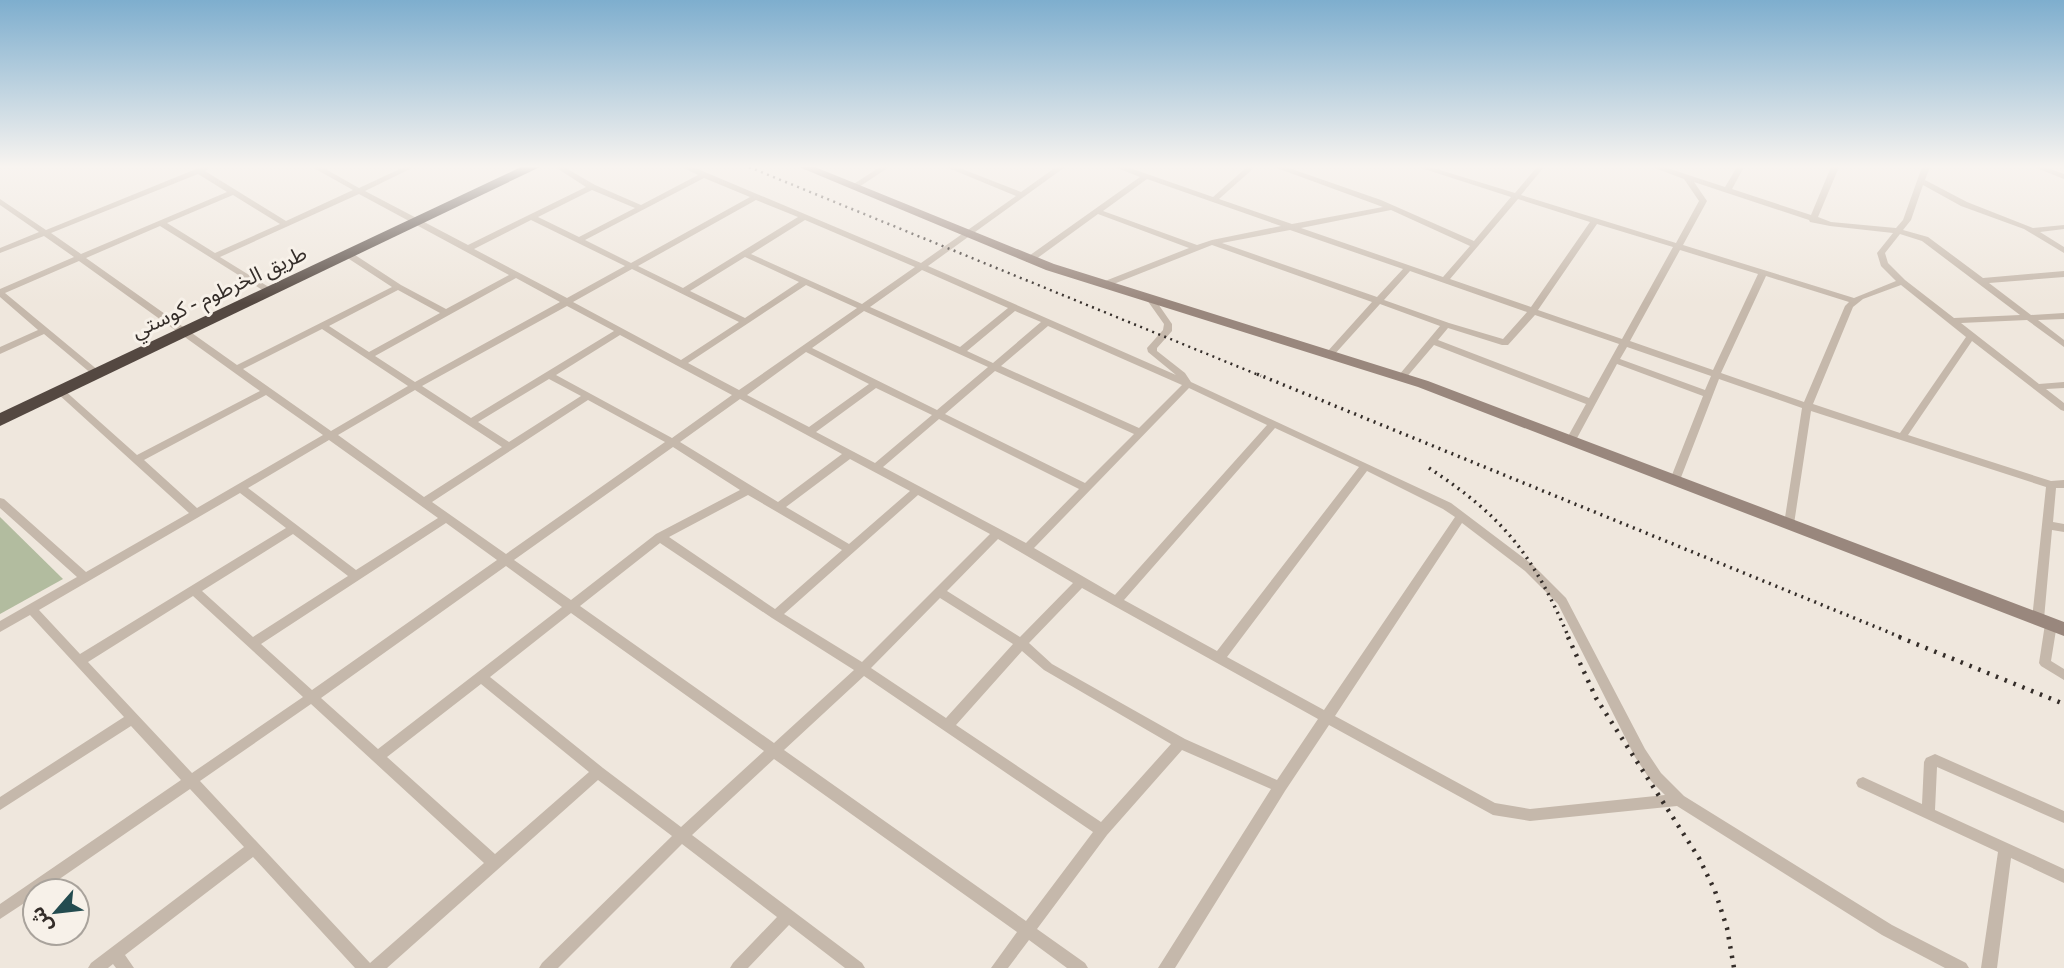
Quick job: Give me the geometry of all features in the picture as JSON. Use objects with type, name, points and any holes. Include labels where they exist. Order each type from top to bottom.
[{"type":"highway","name":"طريق الخرطوم - كوستي","points":[[0,420],[439,212]]},
{"type":"street","points":[[16,212],[1080,968]]},
{"type":"street","points":[[0,251],[97,212]]},
{"type":"street","points":[[96,373],[0,292],[186,212]]},
{"type":"street","points":[[266,212],[286,224]]},
{"type":"street","points":[[215,256],[312,212]]},
{"type":"street","points":[[399,212],[1027,549],[1081,582],[1493,809],[1530,815],[1679,800]]},
{"type":"street","points":[[467,249],[544,212]]},
{"type":"street","points":[[579,240],[630,212]]},
{"type":"street","points":[[0,627],[417,385],[729,212]]},
{"type":"street","points":[[789,212],[1048,321],[1447,506],[1529,568],[1562,601],[1640,753],[1656,777],[1679,800],[1887,930],[1961,968]]},
{"type":"street","points":[[914,212],[1029,260],[1103,285],[1402,377],[2051,624]]},
{"type":"street","points":[[0,912],[312,697],[998,212]]},
{"type":"street","points":[[1029,260],[1095,212]]},
{"type":"street","points":[[1100,212],[1194,247]]},
{"type":"street","points":[[1251,212],[1807,406],[2051,485],[2064,484]]},
{"type":"street","points":[[1103,285],[1212,242],[1368,212]]},
{"type":"street","points":[[1401,212],[1473,244]]},
{"type":"street","points":[[1445,280],[1501,212]]},
{"type":"street","points":[[1563,212],[1853,300]]},
{"type":"street","points":[[1571,440],[1697,212]]},
{"type":"street","points":[[1792,212],[1851,228],[1898,231],[1932,242],[2064,344]]},
{"type":"street","points":[[1813,220],[1816,212]]},
{"type":"street","points":[[1910,212],[1907,220],[1886,244],[1881,259],[1902,282],[2064,408]]},
{"type":"street","points":[[1986,212],[2033,230],[2064,251]]},
{"type":"street","points":[[533,218],[745,321]]},
{"type":"street","points":[[684,292],[803,218]]},
{"type":"street","points":[[1212,242],[1495,342],[1507,343],[1533,311],[1594,222]]},
{"type":"street","points":[[161,223],[269,292]]},
{"type":"street","points":[[2033,230],[2064,227]]},
{"type":"street","points":[[745,254],[1141,433]]},
{"type":"street","points":[[349,255],[398,287],[445,312]]},
{"type":"street","points":[[1330,354],[1409,267]]},
{"type":"street","points":[[1675,480],[1716,374],[1763,273]]},
{"type":"street","points":[[1982,281],[2064,274]]},
{"type":"street","points":[[370,355],[515,275]]},
{"type":"street","points":[[2052,275],[2064,285]]},
{"type":"street","points":[[681,364],[805,282]]},
{"type":"street","points":[[1789,524],[1807,406],[1849,306],[1853,300],[1902,282]]},
{"type":"street","points":[[236,369],[398,287]]},
{"type":"street","points":[[1151,300],[1168,324],[1167,331],[1152,348],[1153,352],[1182,374],[1188,384]]},
{"type":"street","points":[[961,351],[1015,307]]},
{"type":"street","points":[[1950,321],[2064,316]]},
{"type":"street","points":[[876,468],[1048,321]]},
{"type":"street","points":[[1402,377],[1446,325]]},
{"type":"street","points":[[323,326],[509,447]]},
{"type":"street","points":[[0,351],[45,330]]},
{"type":"street","points":[[471,422],[620,331]]},
{"type":"street","points":[[1902,437],[1972,335]]},
{"type":"street","points":[[1433,341],[1591,402]]},
{"type":"street","points":[[1481,360],[1495,342]]},
{"type":"street","points":[[805,348],[1086,488]]},
{"type":"street","points":[[1614,360],[1708,394]]},
{"type":"street","points":[[549,374],[672,442],[848,548]]},
{"type":"street","points":[[809,432],[875,384]]},
{"type":"street","points":[[1027,549],[1188,384]]},
{"type":"street","points":[[2040,387],[2064,385]]},
{"type":"street","points":[[60,391],[197,514]]},
{"type":"street","points":[[136,460],[267,391]]},
{"type":"street","points":[[424,502],[588,396]]},
{"type":"street","points":[[1117,601],[1273,424]]},
{"type":"street","points":[[778,508],[849,454]]},
{"type":"street","points":[[1219,658],[1365,467]]},
{"type":"street","points":[[2051,485],[2048,525],[2051,624],[2045,663],[2064,676]]},
{"type":"street","points":[[242,488],[356,576]]},
{"type":"street","points":[[378,757],[660,537],[748,490]]},
{"type":"street","points":[[776,615],[848,548],[917,490]]},
{"type":"street","points":[[0,502],[85,578]]},
{"type":"street","points":[[1166,968],[1280,787],[1461,516]]},
{"type":"street","points":[[254,642],[446,518]]},
{"type":"street","points":[[2048,525],[2064,528]]},
{"type":"street","points":[[79,661],[293,529]]},
{"type":"street","points":[[547,968],[681,836],[863,669],[997,533]]},
{"type":"street","points":[[660,537],[776,615],[863,669],[1102,831]]},
{"type":"street","points":[[947,726],[1021,643],[1081,582]]},
{"type":"street","points":[[195,591],[494,863]]},
{"type":"street","points":[[938,591],[1021,643],[1048,667],[1180,743],[1280,787]]},
{"type":"street","points":[[31,609],[365,968]]},
{"type":"street","points":[[480,676],[598,772],[857,968]]},
{"type":"street","points":[[0,804],[133,718]]},
{"type":"street","points":[[999,968],[1102,831],[1180,743]]},
{"type":"street","points":[[1928,813],[1931,762],[1935,760],[2064,817]]},
{"type":"street","points":[[376,968],[598,772]]},
{"type":"street","points":[[1863,783],[2064,876]]},
{"type":"street","points":[[96,968],[254,848]]},
{"type":"street","points":[[1989,968],[2005,849]]},
{"type":"street","points":[[738,968],[787,917]]},
{"type":"street","points":[[114,954],[125,968]]},
{"type":"green space","points":[[0,517],[63,579],[0,614]]},
{"type":"railway","points":[[860,212],[1261,376]]},
{"type":"railway","points":[[1257,374],[1903,638]]},
{"type":"railway","points":[[1429,468],[1478,504],[1514,541],[1543,583],[1569,638]]},
{"type":"railway","points":[[1568,637],[1596,698],[1699,858],[1715,891],[1727,928],[1734,968]]},
{"type":"railway","points":[[1899,637],[2064,704]]}]
